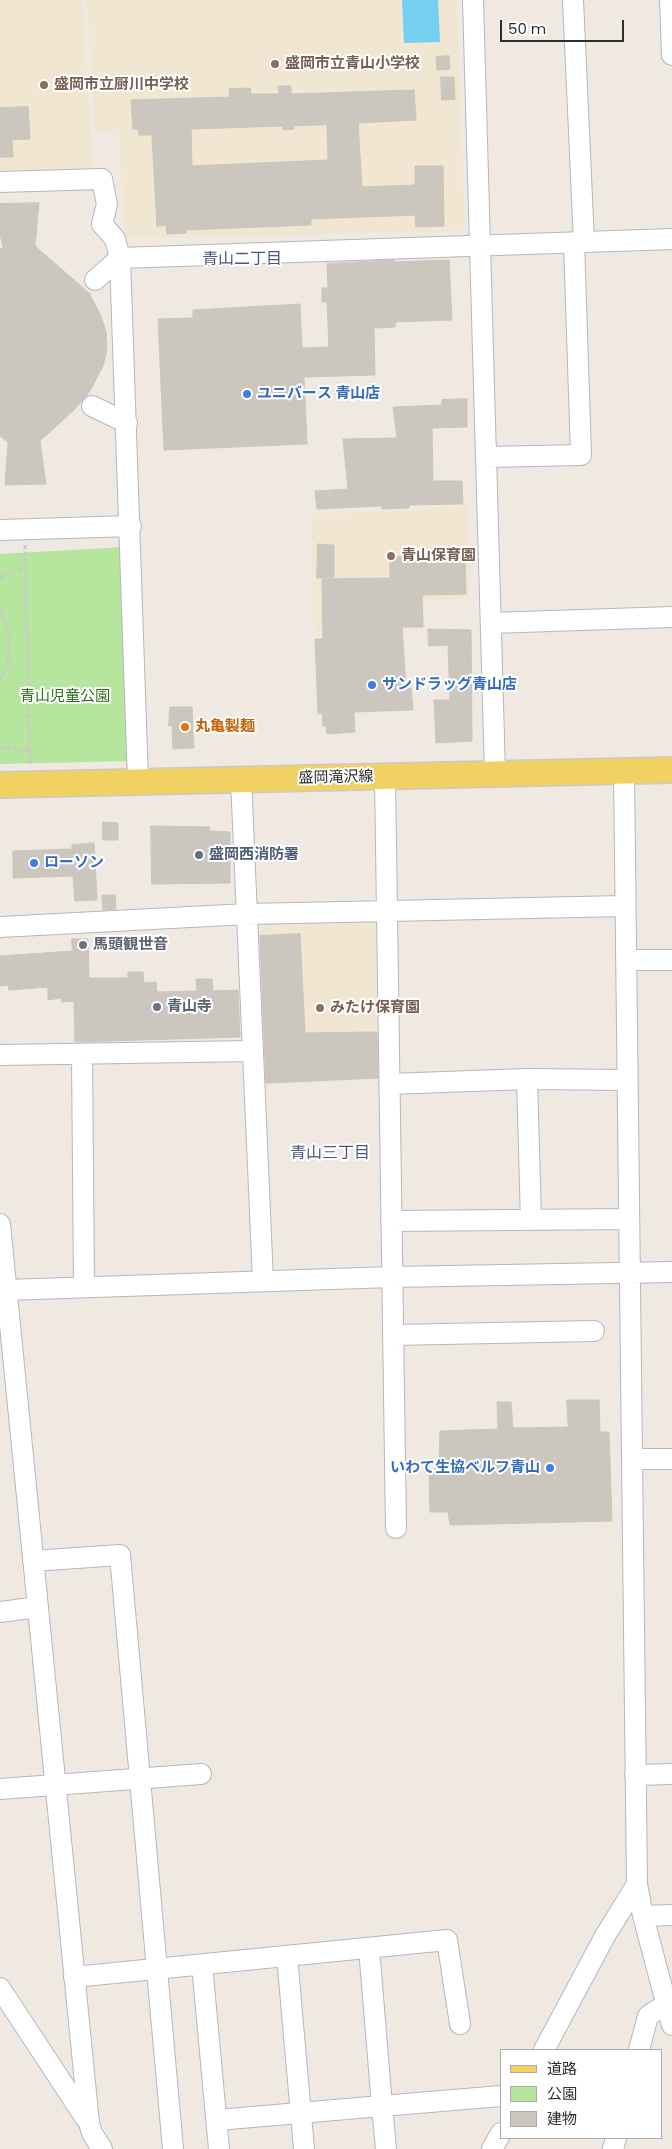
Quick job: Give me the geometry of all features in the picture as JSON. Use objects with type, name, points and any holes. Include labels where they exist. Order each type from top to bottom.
[{"type":"main road","name":"盛岡滝沢線","points":[[0,785],[672,770]]},
{"type":"street","points":[[474,0],[496,773]]},
{"type":"street","points":[[486,456],[581,455],[579,242],[573,0]]},
{"type":"street","points":[[670,0],[672,55]]},
{"type":"street","points":[[0,182],[102,179],[106,204],[102,224],[115,239],[120,258],[131,526],[138,782]]},
{"type":"street","points":[[94,280],[120,258],[672,239]]},
{"type":"street","points":[[92,406],[127,423]]},
{"type":"street","points":[[0,530],[131,526]]},
{"type":"street","points":[[491,623],[672,617]]},
{"type":"street","points":[[624,771],[637,1884],[643,1916],[672,2025]]},
{"type":"street","points":[[385,777],[396,1528]]},
{"type":"street","points":[[241,780],[263,1281]]},
{"type":"street","points":[[0,927],[247,914],[625,906]]},
{"type":"street","points":[[626,960],[672,960]]},
{"type":"street","points":[[0,1055],[253,1051]]},
{"type":"street","points":[[82,1054],[84,1288]]},
{"type":"street","points":[[390,1084],[527,1079],[627,1080]]},
{"type":"street","points":[[527,1079],[531,1220]]},
{"type":"street","points":[[391,1221],[629,1218]]},
{"type":"street","points":[[0,1224],[6,1290],[5,1328],[38,1607],[88,2123]]},
{"type":"street","points":[[6,1290],[392,1277],[672,1272]]},
{"type":"street","points":[[393,1335],[594,1331]]},
{"type":"street","points":[[632,1459],[672,1459]]},
{"type":"street","points":[[33,1561],[120,1555],[173,2149]]},
{"type":"street","points":[[0,1612],[38,1607]]},
{"type":"street","points":[[0,1789],[201,1774]]},
{"type":"street","points":[[636,1775],[672,1774]]},
{"type":"street","points":[[545,2049],[605,1936],[637,1884]]},
{"type":"street","points":[[643,1916],[672,1915]]},
{"type":"street","points":[[74,1977],[447,1940],[460,2024]]},
{"type":"street","points":[[369,1948],[386,2149]]},
{"type":"street","points":[[287,1956],[304,2149]]},
{"type":"street","points":[[202,1964],[219,2149]]},
{"type":"street","points":[[0,1988],[88,2123],[92,2134],[102,2149]]},
{"type":"street","points":[[639,2049],[648,2016],[666,2004]]},
{"type":"street","points":[[217,2120],[500,2096]]},
{"type":"street","points":[[492,2149],[500,2135]]},
{"type":"path","points":[[24,529],[30,768]]},
{"type":"path","points":[[0,578],[13,571],[26,569]]},
{"type":"path","points":[[0,609],[7,626],[10,648],[9,661],[0,679]]},
{"type":"path","points":[[0,747],[29,751]]},
{"type":"shaded area","name":"盛岡市立厨川中学校","points":[[0,0],[82,0],[93,170],[0,173]]},
{"type":"shaded area","name":"盛岡市立青山小学校","points":[[87,0],[457,0],[465,231],[125,238],[118,129],[95,132]]},
{"type":"shaded area","name":"青山保育園","points":[[468,507],[470,598],[425,600],[425,629],[314,632],[311,514]]},
{"type":"shaded area","name":"みたけ保育園","points":[[373,921],[379,929],[384,1080],[263,1085],[256,935],[267,923]]},
{"type":"green space","name":"青山児童公園","points":[[124,547],[132,761],[0,764],[0,554]]},
{"type":"water","points":[[402,0],[438,0],[440,42],[404,43]]},
{"type":"building","points":[[449,56],[450,69],[437,70],[436,57]]},
{"type":"building","points":[[441,77],[454,77],[455,99],[442,100]]},
{"type":"building","points":[[278,86],[291,86],[291,94],[414,90],[416,120],[358,123],[362,187],[415,185],[415,166],[443,166],[444,226],[416,227],[415,215],[311,219],[311,225],[186,230],[186,233],[167,234],[166,225],[157,226],[152,135],[139,135],[138,129],[133,129],[131,100],[230,97],[229,89],[250,88],[251,94],[279,94]],"holes":[[[327,125],[328,160],[192,166],[191,129],[283,126],[283,130],[294,129],[294,126]]]},
{"type":"building","points":[[28,107],[30,139],[12,140],[13,157],[0,157],[0,108]]},
{"type":"building","points":[[39,203],[35,246],[89,293],[101,316],[106,332],[107,349],[103,366],[90,391],[75,409],[40,441],[46,484],[5,485],[8,442],[0,436],[0,249],[3,248],[0,233],[0,204]]},
{"type":"building","points":[[394,260],[394,262],[449,260],[452,320],[396,322],[395,327],[374,328],[375,375],[304,377],[307,444],[164,450],[158,319],[193,318],[193,310],[300,304],[302,348],[329,347],[327,302],[322,302],[322,288],[328,288],[327,264]]},
{"type":"building","points":[[467,399],[467,427],[432,428],[433,481],[462,481],[463,504],[409,505],[409,508],[382,509],[382,506],[317,509],[315,491],[348,489],[343,439],[397,438],[393,407],[442,405],[442,400]]},
{"type":"building","points":[[318,544],[334,545],[334,577],[317,578]]},
{"type":"building","points":[[465,556],[466,594],[422,595],[423,627],[402,627],[406,688],[411,688],[413,710],[354,712],[355,732],[327,734],[326,726],[323,726],[322,713],[318,714],[315,639],[323,639],[322,579],[390,578],[390,557]]},
{"type":"building","points":[[428,629],[471,630],[472,741],[436,743],[434,700],[450,700],[448,645],[429,646]]},
{"type":"building","points":[[170,707],[192,707],[194,748],[173,749],[172,725],[169,726]]},
{"type":"building","points":[[103,822],[118,823],[118,840],[103,840]]},
{"type":"building","points":[[151,826],[210,827],[209,831],[230,832],[230,883],[152,884]]},
{"type":"building","points":[[94,843],[97,900],[75,901],[73,876],[13,878],[13,851],[72,849],[72,845]]},
{"type":"building","points":[[115,895],[116,909],[103,910],[102,896]]},
{"type":"building","points":[[300,934],[305,1033],[377,1032],[378,1078],[266,1083],[260,936]]},
{"type":"building","points":[[72,939],[88,939],[89,978],[128,978],[128,972],[143,972],[144,983],[156,982],[157,992],[197,991],[196,979],[212,979],[213,991],[238,990],[240,1037],[75,1042],[74,1001],[62,1002],[61,998],[48,1000],[48,987],[9,990],[8,985],[0,986],[0,956],[72,951]]},
{"type":"building","points":[[567,1400],[599,1400],[600,1432],[609,1432],[612,1521],[450,1525],[448,1512],[430,1512],[429,1471],[439,1467],[440,1431],[498,1429],[497,1402],[511,1402],[513,1428],[568,1427]]},
{"type":"place","name":"盛岡市立青山小学校","points":[[275,64]]},
{"type":"place","name":"盛岡市立厨川中学校","points":[[44,85]]},
{"type":"place","name":"ユニバース 青山店","points":[[247,394]]},
{"type":"place","name":"青山保育園","points":[[391,556]]},
{"type":"place","name":"サンドラッグ青山店","points":[[372,685]]},
{"type":"place","name":"丸亀製麺","points":[[185,727]]},
{"type":"place","name":"盛岡西消防署","points":[[199,855]]},
{"type":"place","name":"ローソン","points":[[34,863]]},
{"type":"place","name":"馬頭観世音","points":[[83,945]]},
{"type":"place","name":"青山寺","points":[[157,1007]]},
{"type":"place","name":"みたけ保育園","points":[[320,1008]]},
{"type":"place","name":"いわて生協ベルフ青山","points":[[550,1468]]},
{"type":"district","name":"青山二丁目","points":[[242,260]]},
{"type":"district","name":"青山三丁目","points":[[330,1154]]}]
